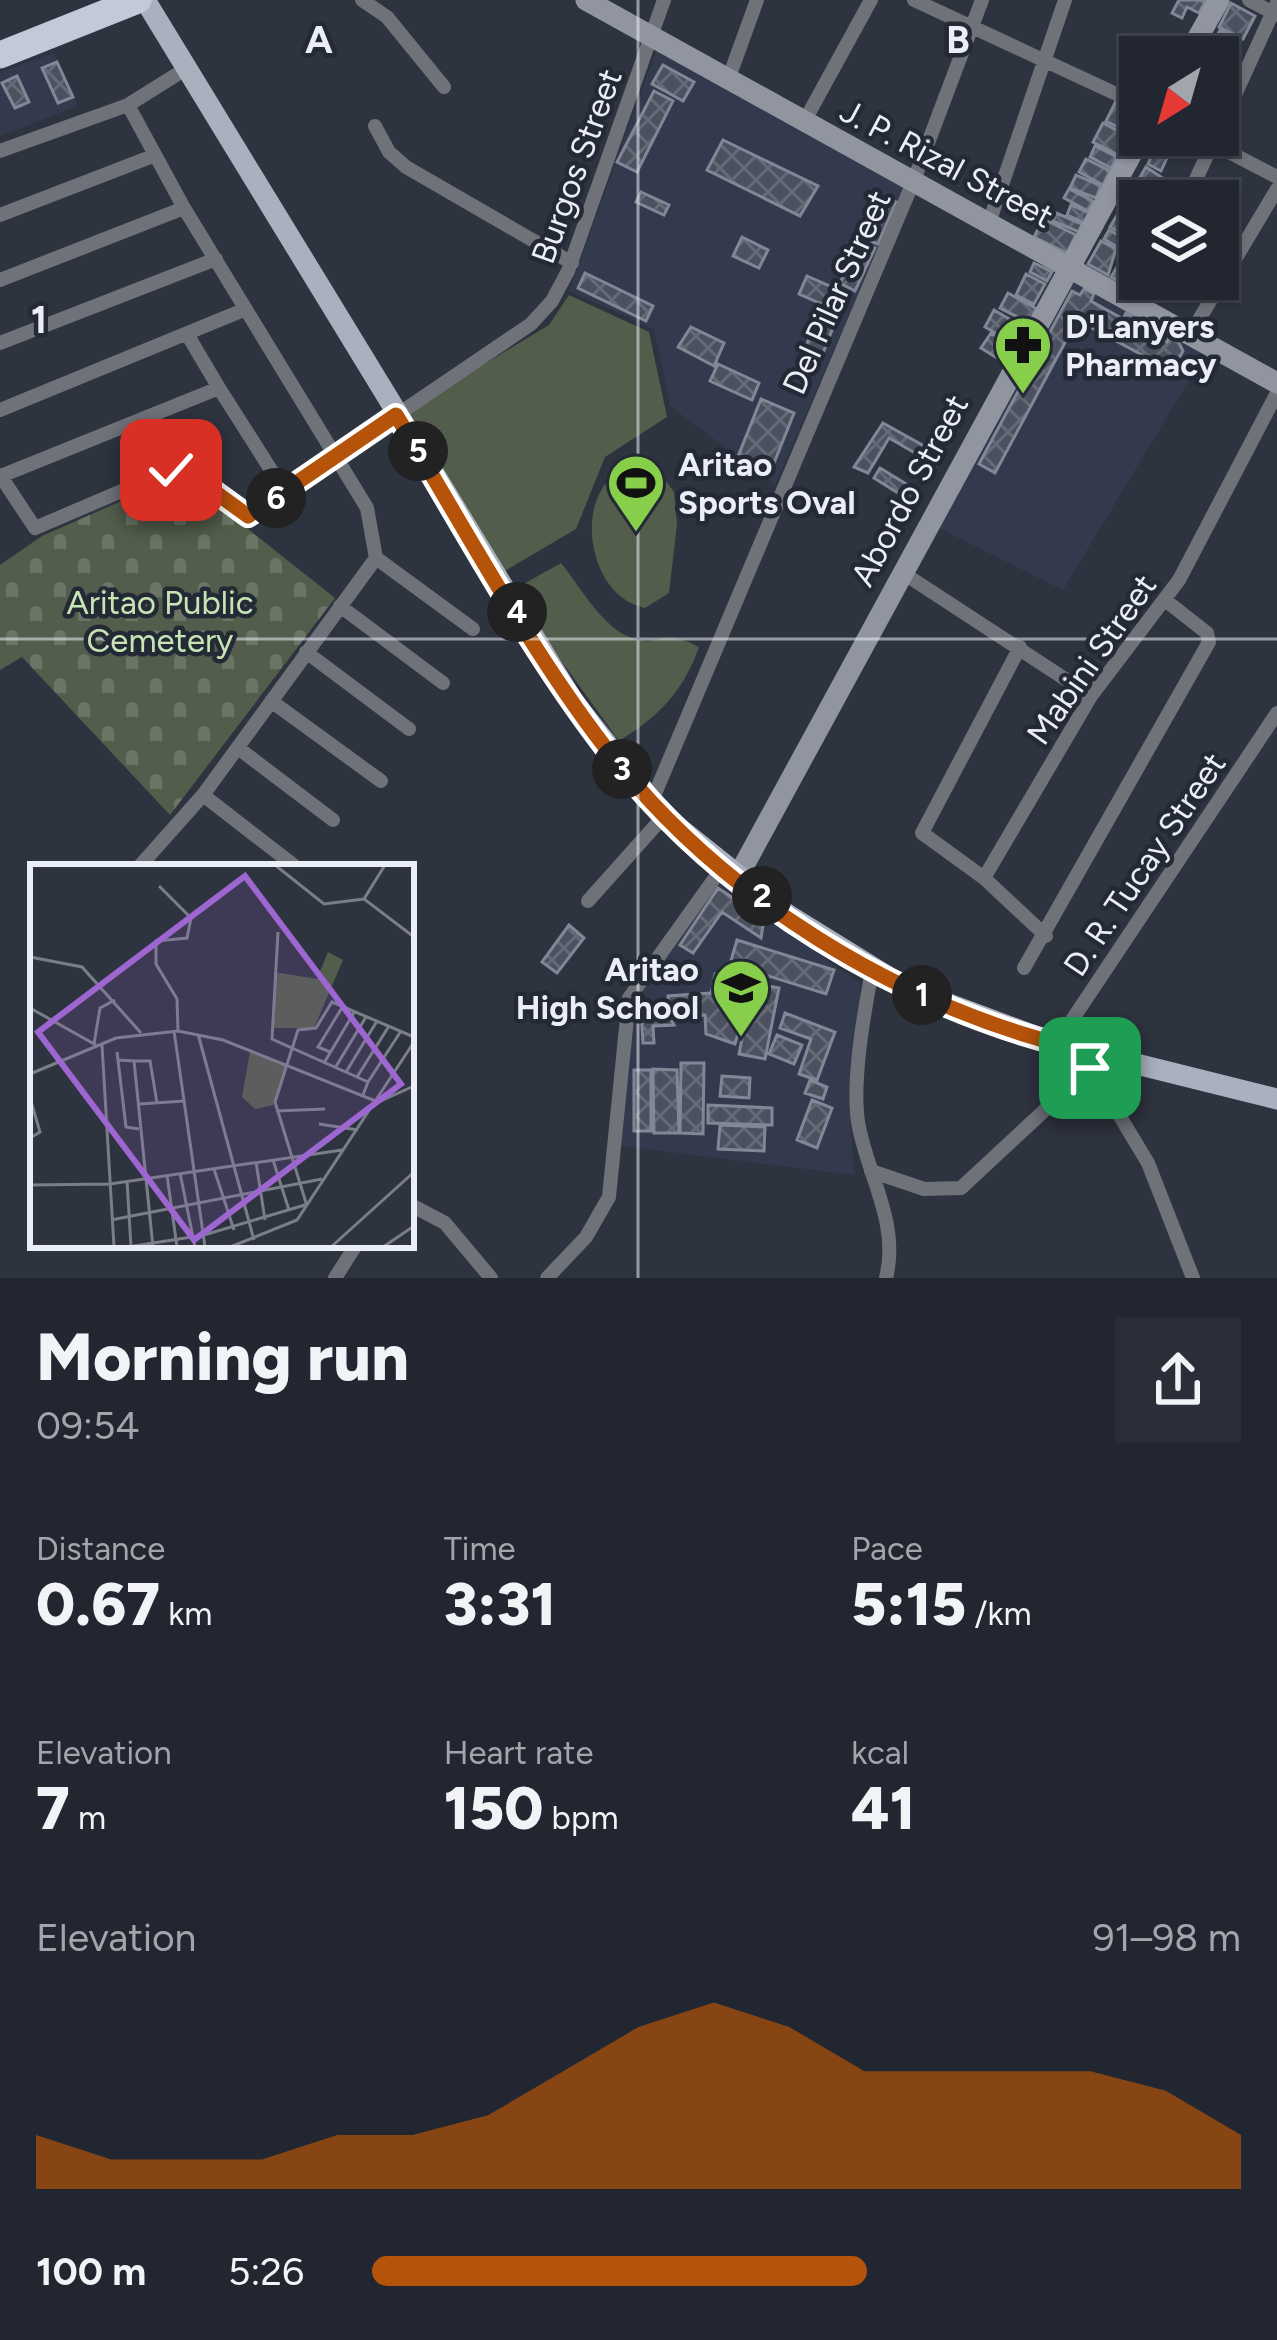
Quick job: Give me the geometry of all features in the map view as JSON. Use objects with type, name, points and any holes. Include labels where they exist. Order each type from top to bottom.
[{"type":"highway","points":[[0,56],[141,0]]},
{"type":"main road","points":[[141,0],[573,701],[658,809],[730,873],[872,971],[1086,1059],[1145,1066],[1277,1099]]},
{"type":"street","points":[[362,0],[387,17],[444,87]]},
{"type":"street","name":"J. P. Rizal Street","points":[[586,0],[1277,383]]},
{"type":"street","name":"Burgos Street","points":[[0,476],[35,528],[171,470],[193,476],[248,516],[541,315],[572,262],[664,0]]},
{"type":"street","points":[[728,80],[757,0]]},
{"type":"street","points":[[804,122],[871,0]]},
{"type":"street","points":[[914,0],[1119,95]]},
{"type":"street","name":"Del Pilar Street","points":[[588,901],[658,809],[914,180],[982,0]]},
{"type":"street","points":[[990,220],[1065,0]]},
{"type":"street","points":[[1198,36],[1219,0]]},
{"type":"street","points":[[1239,88],[1276,10],[1249,0]]},
{"type":"street","points":[[0,151],[128,105],[187,68]]},
{"type":"street","points":[[128,105],[153,156],[367,508],[376,558],[473,629]]},
{"type":"street","points":[[375,126],[389,152],[406,167],[572,262]]},
{"type":"street","points":[[1239,152],[1277,177]]},
{"type":"street","points":[[0,215],[153,156]]},
{"type":"street","name":"Abordo Street","points":[[730,873],[903,573],[1130,156]]},
{"type":"street","points":[[1191,334],[1277,189]]},
{"type":"street","points":[[0,280],[184,208]]},
{"type":"street","points":[[0,343],[216,259]]},
{"type":"street","points":[[0,410],[246,309]]},
{"type":"street","points":[[187,334],[284,492]]},
{"type":"street","points":[[0,476],[219,388]]},
{"type":"street","name":"Mabini Street","points":[[984,878],[1091,696],[1166,600],[1277,393]]},
{"type":"street","points":[[143,864],[203,795],[376,558]]},
{"type":"street","points":[[903,573],[1091,696]]},
{"type":"street","points":[[1024,968],[1208,647],[1207,633],[1166,600]]},
{"type":"street","points":[[340,606],[443,683]]},
{"type":"street","points":[[1020,647],[922,833],[984,878],[1046,936]]},
{"type":"street","points":[[306,652],[409,729]]},
{"type":"street","points":[[271,701],[381,782]]},
{"type":"street","name":"D. R. Tucay Street","points":[[1056,1044],[1277,713]]},
{"type":"street","points":[[238,748],[333,820]]},
{"type":"street","points":[[203,795],[292,864]]},
{"type":"street","points":[[547,1278],[586,1237],[609,1197],[629,998],[730,873]]},
{"type":"street","points":[[872,971],[856,1101],[891,1242],[886,1278]]},
{"type":"street","points":[[871,1172],[923,1189],[961,1188],[1086,1059],[1148,1163],[1193,1278]]},
{"type":"street","points":[[414,1206],[445,1222],[490,1278]]},
{"type":"street","points":[[335,1278],[354,1248]]},
{"type":"shaded area","points":[[656,51],[905,188],[775,485],[670,406],[654,329],[569,291]]},
{"type":"shaded area","points":[[54,53],[78,106],[0,136],[0,72]]},
{"type":"shaded area","points":[[1074,279],[1206,352],[1063,590],[939,528]]},
{"type":"shaded area","name":"Aritao High School","points":[[720,884],[861,984],[849,1101],[854,1175],[621,1146],[629,1005]]},
{"type":"green space","points":[[569,295],[649,332],[667,417],[605,457],[576,529],[503,572],[400,415],[549,325]]},
{"type":"green space","name":"Aritao Sports Oval","points":[[630,467],[661,474],[674,492],[677,524],[669,593],[645,608],[625,600],[609,584],[592,540],[599,496],[611,478]]},
{"type":"green space","name":"Aritao Public Cemetery","points":[[180,475],[335,598],[170,815],[22,657],[0,670],[0,565],[42,536]]},
{"type":"green space","points":[[561,563],[603,618],[624,634],[645,641],[676,638],[699,647],[668,702],[619,741],[511,591]]},
{"type":"building","points":[[1179,0],[1206,0],[1199,13],[1187,7],[1182,18],[1172,13]]},
{"type":"building","points":[[1231,3],[1255,16],[1243,39],[1219,27]]},
{"type":"building","points":[[57,62],[73,97],[58,103],[42,68]]},
{"type":"building","points":[[663,65],[694,82],[683,101],[652,84]]},
{"type":"building","points":[[17,76],[29,102],[15,108],[2,83]]},
{"type":"building","points":[[654,91],[673,101],[637,172],[617,162]]},
{"type":"building","points":[[1116,101],[1119,102],[1119,128],[1106,121]]},
{"type":"building","points":[[1103,123],[1119,131],[1119,155],[1093,142]]},
{"type":"building","points":[[723,140],[818,186],[800,216],[707,170]]},
{"type":"building","points":[[1095,146],[1117,157],[1111,168],[1090,157]]},
{"type":"building","points":[[1152,156],[1168,156],[1161,171],[1148,164]]},
{"type":"building","points":[[1086,159],[1110,171],[1103,185],[1079,172]]},
{"type":"building","points":[[1146,167],[1164,179],[1163,180],[1138,180]]},
{"type":"building","points":[[1076,175],[1101,186],[1096,198],[1070,188]]},
{"type":"building","points":[[1069,189],[1093,201],[1088,211],[1064,198]]},
{"type":"building","points":[[641,192],[669,205],[664,215],[636,202]]},
{"type":"building","points":[[881,197],[896,202],[878,244],[864,239]]},
{"type":"building","points":[[1071,205],[1089,213],[1085,223],[1067,215]]},
{"type":"building","points":[[1056,213],[1082,224],[1079,232],[1053,221]]},
{"type":"building","points":[[1043,219],[1076,235],[1067,253],[1034,237]]},
{"type":"building","points":[[1109,230],[1119,236],[1119,248],[1104,239]]},
{"type":"building","points":[[742,237],[768,250],[759,268],[733,256]]},
{"type":"building","points":[[860,240],[875,248],[855,291],[840,283]]},
{"type":"building","points":[[1101,241],[1116,249],[1108,275],[1088,264]]},
{"type":"building","points":[[1034,263],[1052,272],[1047,281],[1030,272]]},
{"type":"building","points":[[585,273],[653,306],[646,321],[578,288]]},
{"type":"building","points":[[1026,274],[1045,284],[1034,304],[1016,295]]},
{"type":"building","points":[[807,276],[841,291],[833,309],[799,294]]},
{"type":"building","points":[[1084,289],[1094,294],[1091,301],[1123,319],[1126,313],[1142,322],[1139,327],[1179,343],[1183,351],[1172,371],[1077,320],[995,473],[979,464],[1072,291],[1080,295]]},
{"type":"building","points":[[1008,293],[1037,309],[1029,323],[1000,308]]},
{"type":"building","points":[[994,310],[1026,329],[1016,345],[985,327]]},
{"type":"building","points":[[819,313],[836,320],[816,371],[799,364]]},
{"type":"building","points":[[691,327],[724,343],[714,366],[678,347]]},
{"type":"building","points":[[991,333],[1014,348],[1005,363],[981,348]]},
{"type":"building","points":[[718,364],[759,383],[752,400],[710,381]]},
{"type":"building","points":[[761,399],[794,413],[772,468],[739,454]]},
{"type":"building","points":[[883,423],[942,456],[936,465],[889,438],[868,473],[854,467]]},
{"type":"building","points":[[880,468],[921,493],[914,503],[874,478]]},
{"type":"building","points":[[718,888],[764,919],[761,938],[722,912],[693,953],[680,945]]},
{"type":"building","points":[[569,925],[584,938],[557,973],[542,962]]},
{"type":"building","points":[[737,940],[834,970],[826,994],[730,964]]},
{"type":"building","points":[[715,974],[753,983],[735,1044],[706,1034],[705,1015],[674,1017],[669,1008],[668,996],[711,993]]},
{"type":"building","points":[[753,983],[779,988],[765,1059],[739,1054]]},
{"type":"building","points":[[666,1010],[674,1025],[653,1026],[654,1043],[643,1043],[641,1011]]},
{"type":"building","points":[[785,1013],[835,1032],[817,1080],[799,1074],[811,1039],[780,1028]]},
{"type":"building","points":[[777,1035],[802,1045],[794,1064],[769,1054]]},
{"type":"building","points":[[681,1063],[704,1063],[703,1134],[680,1133]]},
{"type":"building","points":[[653,1069],[677,1070],[679,1133],[654,1133]]},
{"type":"building","points":[[634,1070],[651,1070],[651,1131],[634,1131]]},
{"type":"building","points":[[722,1076],[750,1078],[749,1098],[720,1096]]},
{"type":"building","points":[[810,1080],[827,1087],[823,1099],[805,1093]]},
{"type":"building","points":[[812,1100],[832,1108],[817,1148],[797,1140]]},
{"type":"building","points":[[708,1105],[772,1108],[772,1125],[708,1123]]},
{"type":"building","points":[[720,1125],[765,1127],[764,1151],[718,1149]]},
{"type":"place","name":"D'Lanyers Pharmacy","points":[[1023,396]]},
{"type":"place","name":"Aritao Sports Oval","points":[[636,534]]},
{"type":"place","name":"Aritao High School","points":[[741,1039]]},
{"type":"route","points":[[171,470],[193,476],[248,516],[396,415],[573,701],[604,746],[664,816],[722,868],[872,971],[989,1023],[1081,1050],[1090,1068]]}]
